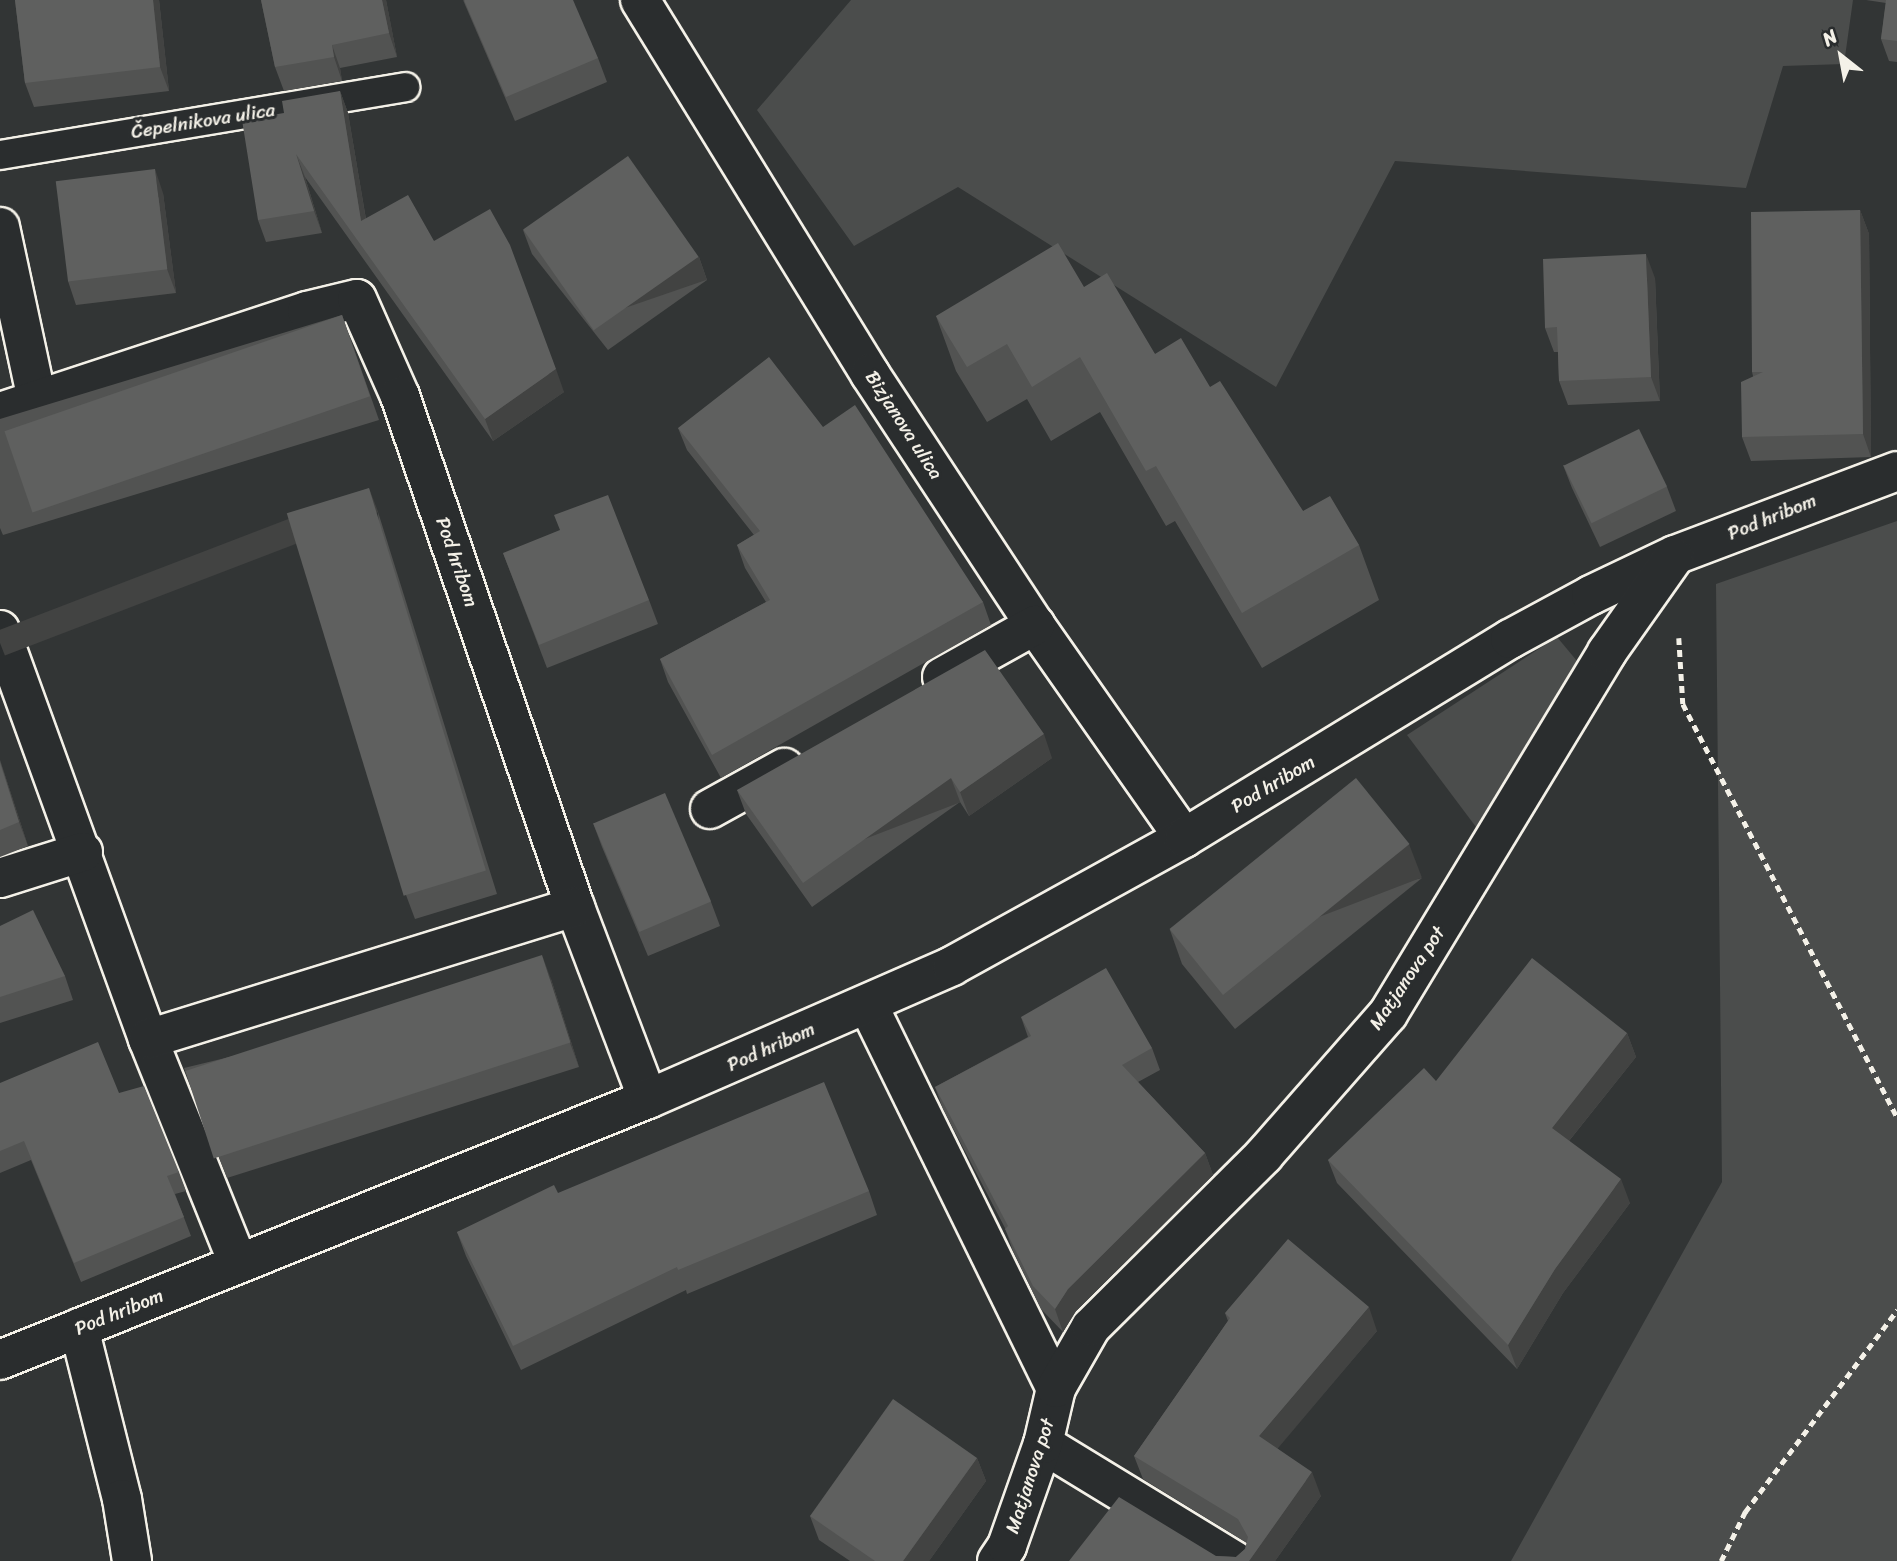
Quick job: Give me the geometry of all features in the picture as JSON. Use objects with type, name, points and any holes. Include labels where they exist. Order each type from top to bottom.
[{"type":"street","name":"Bizjanova ulica","points":[[640,0],[870,374],[1035,625],[1184,838]]},
{"type":"street","points":[[0,227],[37,400],[0,412]]},
{"type":"street","name":"Pod hribom","points":[[37,400],[307,311],[357,299],[400,396],[575,908],[648,1099]]},
{"type":"street","name":"Pod hribom","points":[[0,1360],[648,1099],[868,1005],[1036,924],[1184,838],[1510,639],[1675,555],[1897,471]]},
{"type":"street","name":"Matjanova pot","points":[[997,1561],[1007,1546],[1043,1444],[1056,1388],[1091,1327],[1264,1155],[1388,1014],[1607,652],[1675,555]]},
{"type":"street","points":[[915,693],[1035,625]]},
{"type":"street","points":[[0,630],[83,852],[148,1039],[238,1263]]},
{"type":"street","points":[[710,809],[818,748]]},
{"type":"street","points":[[0,878],[83,852]]},
{"type":"street","points":[[148,1039],[575,908]]},
{"type":"street","points":[[868,1005],[1056,1388]]},
{"type":"street","points":[[79,1328],[122,1499],[132,1561]]},
{"type":"street","points":[[1043,1444],[1234,1561]]},
{"type":"lane","name":"Čepelnikova ulica","points":[[0,155],[405,87]]},
{"type":"path","points":[[1675,555],[1683,704],[1897,1117]]},
{"type":"path","points":[[1721,1561],[1745,1512],[1897,1310]]},
{"type":"shaded area","points":[[851,0],[1853,0],[1844,64],[1783,66],[1746,188],[1395,161],[1276,387],[958,187],[854,246],[757,110]]},
{"type":"shaded area","points":[[1897,521],[1897,1561],[1511,1561],[1722,1182],[1716,584]]},
{"type":"shaded area","points":[[1557,637],[1577,661],[1476,827],[1407,735]]},
{"type":"building","points":[[15,0],[153,0],[160,67],[25,83]]},
{"type":"building","points":[[261,0],[382,0],[389,33],[332,45],[334,57],[275,67]]},
{"type":"building","points":[[464,0],[573,0],[598,58],[506,97]]},
{"type":"building","points":[[1886,0],[1897,0],[1897,41],[1881,39]]},
{"type":"building","points":[[340,91],[361,221],[408,195],[434,241],[490,209],[510,245],[556,369],[485,419],[296,154],[314,211],[258,220],[242,120],[284,113],[282,101]]},
{"type":"building","points":[[628,156],[699,257],[594,330],[523,229]]},
{"type":"building","points":[[155,169],[167,269],[68,281],[56,181]]},
{"type":"building","points":[[1860,210],[1863,434],[1742,437],[1741,382],[1763,372],[1752,372],[1751,212]]},
{"type":"building","points":[[1058,243],[1084,287],[1107,273],[1155,354],[1181,338],[1210,387],[1220,381],[1303,511],[1330,496],[1359,545],[1242,613],[1156,466],[1146,471],[1080,357],[1032,387],[1007,344],[967,367],[936,316]]},
{"type":"building","points":[[1646,254],[1651,377],[1559,381],[1557,327],[1545,328],[1543,259]]},
{"type":"building","points":[[342,315],[370,396],[32,513],[4,431]]},
{"type":"building","points":[[769,357],[823,427],[855,405],[983,602],[712,755],[660,659],[770,600],[737,545],[760,531],[678,428]]},
{"type":"building","points":[[1639,429],[1667,487],[1592,523],[1564,466]]},
{"type":"building","points":[[369,488],[486,871],[404,896],[287,513]]},
{"type":"building","points":[[608,495],[649,600],[539,645],[503,553],[560,530],[554,515]]},
{"type":"building","points":[[985,650],[1044,734],[960,792],[951,778],[803,883],[737,790]]},
{"type":"building","points":[[0,763],[19,822],[0,830]]},
{"type":"building","points":[[1356,778],[1409,844],[1223,995],[1169,929]]},
{"type":"building","points":[[665,793],[711,902],[639,932],[593,823]]},
{"type":"building","points":[[33,910],[65,976],[0,997],[0,926]]},
{"type":"building","points":[[542,955],[570,1042],[214,1158],[185,1071]]},
{"type":"building","points":[[1532,958],[1627,1033],[1552,1128],[1621,1179],[1555,1269],[1508,1345],[1328,1160],[1424,1068],[1436,1081]]},
{"type":"building","points":[[1106,968],[1152,1048],[1122,1065],[1205,1153],[1068,1289],[1055,1309],[1033,1286],[1005,1229],[1008,1226],[935,1087],[1031,1036],[1021,1017]]},
{"type":"building","points":[[98,1042],[119,1093],[144,1086],[179,1172],[167,1176],[184,1217],[74,1263],[24,1141],[0,1151],[0,1083]]},
{"type":"building","points":[[824,1082],[869,1191],[678,1270],[677,1267],[513,1346],[457,1232],[554,1185],[558,1193]]},
{"type":"building","points":[[1288,1239],[1369,1307],[1259,1436],[1312,1472],[1249,1561],[1069,1561],[1119,1497],[1216,1556],[1236,1557],[1245,1549],[1248,1537],[1238,1519],[1134,1456],[1230,1318],[1225,1313]]},
{"type":"building","points":[[893,1399],[977,1458],[903,1561],[875,1561],[810,1516]]}]
